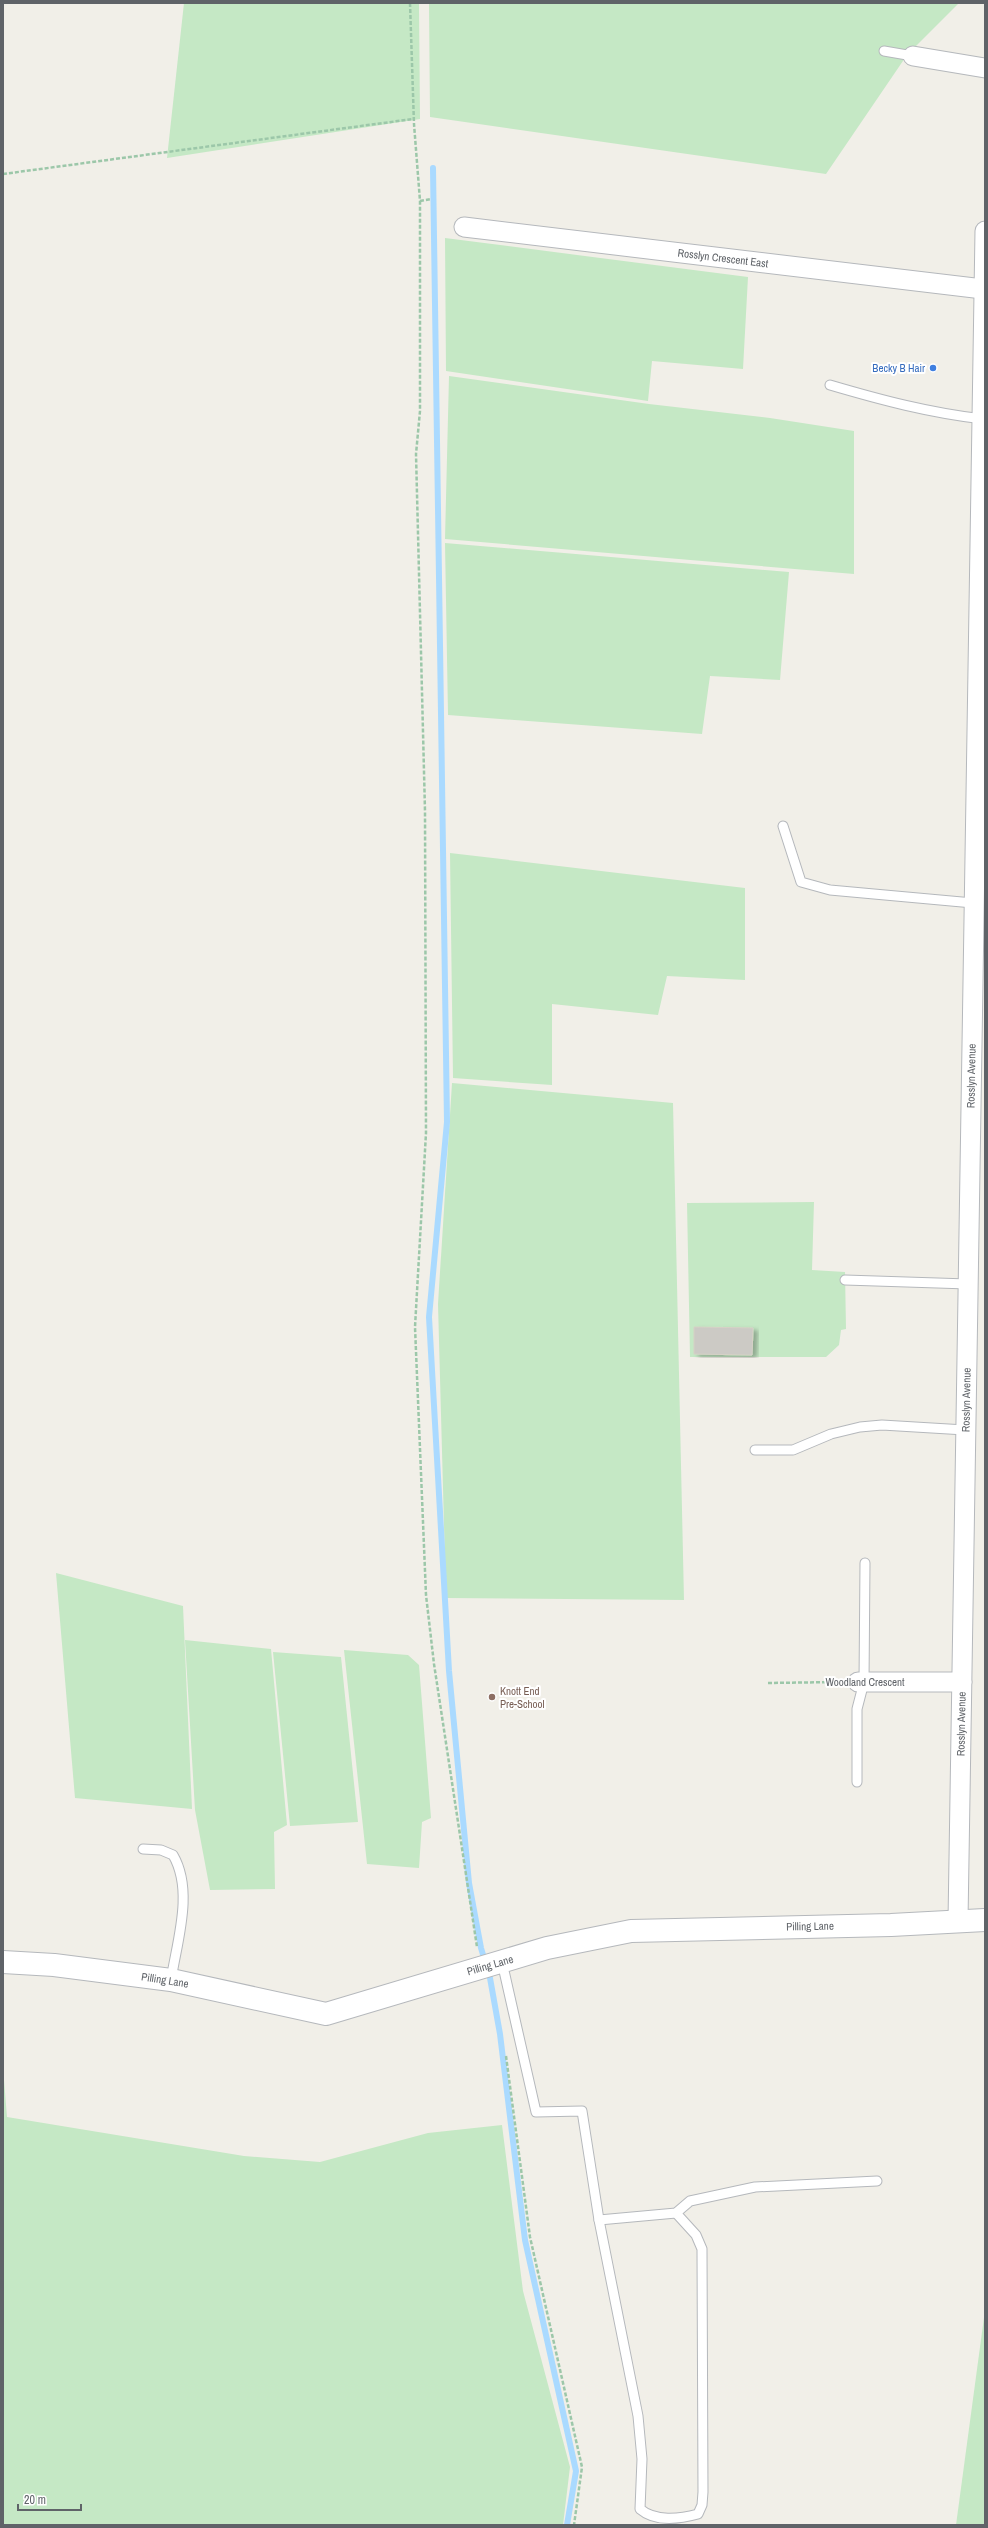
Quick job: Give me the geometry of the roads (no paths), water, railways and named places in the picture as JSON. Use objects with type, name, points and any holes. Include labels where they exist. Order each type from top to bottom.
[{"type":"street","points":[[913,56],[985,68]]},
{"type":"street","name":"Rosslyn Crescent East","points":[[464,227],[983,289]]},
{"type":"street","name":"Rosslyn Avenue","points":[[958,1921],[973,903],[983,419],[983,289],[985,231]]},
{"type":"street","name":"Woodland Crescent","points":[[861,1682],[962,1682]]},
{"type":"street","name":"Pilling Lane","points":[[3,1962],[54,1965],[171,1980],[326,2014],[547,1948],[631,1931],[891,1925],[985,1920]]},
{"type":"lane","points":[[884,51],[913,56]]},
{"type":"lane","points":[[830,385],[903,406],[946,415],[983,419]]},
{"type":"lane","points":[[783,826],[801,882],[830,890],[973,903]]},
{"type":"lane","points":[[845,1280],[968,1284]]},
{"type":"lane","points":[[755,1450],[793,1450],[831,1434],[860,1427],[882,1425],[965,1430]]},
{"type":"lane","points":[[857,1782],[857,1709],[861,1682],[865,1563]]},
{"type":"lane","points":[[143,1849],[161,1850],[173,1855],[179,1865],[182,1911],[171,1980]]},
{"type":"lane","points":[[502,1962],[536,2112],[582,2111],[599,2220],[638,2416],[642,2459],[640,2509],[647,2515],[656,2518],[686,2517],[698,2514],[702,2505],[703,2492],[701,2367],[702,2249],[696,2234],[676,2214]]},
{"type":"lane","points":[[599,2220],[676,2214],[690,2201],[755,2187],[877,2181]]},
{"type":"waterway","points":[[433,168],[447,1122],[429,1317],[449,1671],[469,1883],[481,1948],[490,1978],[500,2034],[525,2240],[576,2471],[567,2525]]},
{"type":"place","name":"Becky B Hair","points":[[933,368]]},
{"type":"place","name":"Knott End Pre-School","points":[[492,1697]]}]
